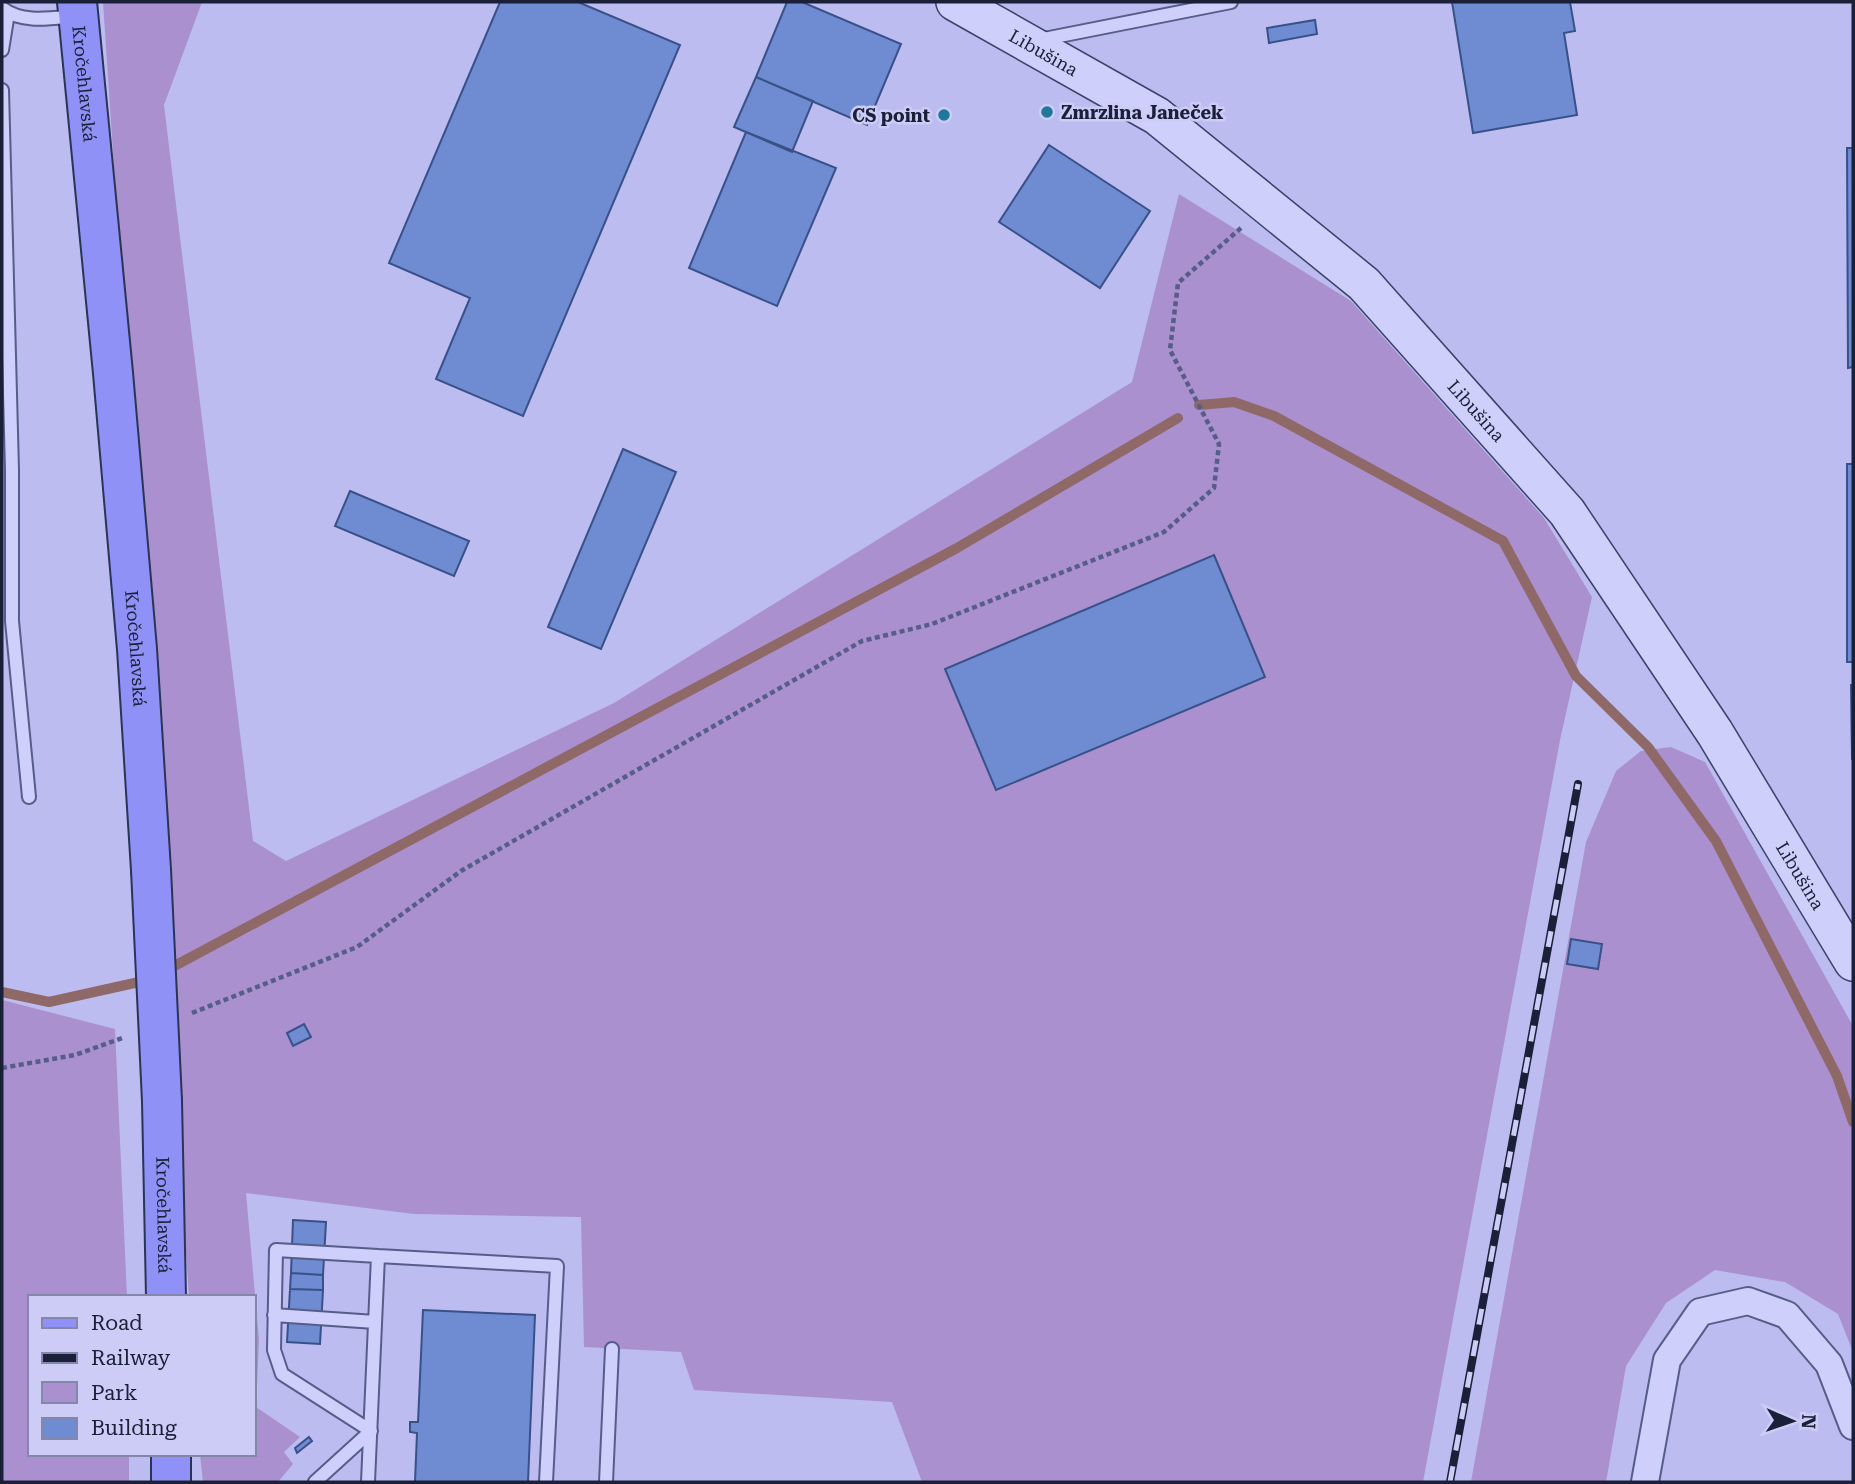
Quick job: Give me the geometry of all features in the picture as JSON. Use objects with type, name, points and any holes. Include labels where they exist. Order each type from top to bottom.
[{"type":"main road","name":"Libušina","points":[[955,2],[1157,116],[1364,284],[1567,512],[1715,733],[1853,961]]},
{"type":"main road","name":"Kročehlavská","points":[[78,9],[135,622],[162,1101],[166,1295]]},
{"type":"main road","points":[[171,1456],[172,1482]]},
{"type":"street","points":[[1645,1482],[1667,1360],[1700,1312],[1748,1301],[1787,1315],[1829,1364],[1853,1426]]},
{"type":"lane","points":[[1029,42],[1231,2]]},
{"type":"lane","points":[[2,50],[5,11],[32,19],[78,9]]},
{"type":"lane","points":[[2,90],[12,470],[12,621],[29,797]]},
{"type":"lane","points":[[370,1431],[282,1374],[274,1350],[276,1250],[556,1266],[546,1482]]},
{"type":"lane","points":[[368,1482],[378,1256]]},
{"type":"lane","points":[[274,1315],[375,1322]]},
{"type":"lane","points":[[606,1482],[612,1349]]},
{"type":"lane","points":[[315,1482],[370,1431]]},
{"type":"path","points":[[184,1015],[357,947],[461,871],[862,641],[932,624],[1164,531],[1214,488],[1219,444],[1170,350],[1178,283],[1269,205]]},
{"type":"path","points":[[2,1068],[75,1055],[136,1033]]},
{"type":"green space","points":[[103,2],[202,2],[164,105],[253,841],[286,861],[614,703],[1132,382],[1179,194],[1351,301],[1544,518],[1592,597],[1560,740],[1423,1482],[922,1482],[892,1402],[694,1390],[681,1352],[584,1347],[581,1217],[414,1214],[246,1193],[255,1295],[189,1295]]},
{"type":"green space","points":[[1671,747],[1705,762],[1853,1026],[1853,1352],[1838,1314],[1785,1282],[1715,1270],[1666,1303],[1626,1366],[1606,1482],[1471,1482],[1586,842],[1616,771],[1641,751]]},
{"type":"green space","points":[[2,1000],[115,1029],[127,1295],[28,1295],[28,1456],[129,1456],[129,1482],[2,1482]]},
{"type":"green space","points":[[256,1306],[259,1340],[256,1407]]},
{"type":"green space","points":[[256,1407],[300,1437],[284,1452],[293,1464],[278,1482],[203,1482],[200,1456],[256,1456]]},
{"type":"building","points":[[500,2],[578,2],[680,45],[523,416],[436,379],[470,298],[389,263]]},
{"type":"building","points":[[787,2],[802,2],[901,44],[867,125],[756,77]]},
{"type":"building","points":[[1452,2],[1570,2],[1575,31],[1564,33],[1577,115],[1473,133]]},
{"type":"building","points":[[1315,20],[1317,34],[1269,43],[1267,28]]},
{"type":"building","points":[[756,77],[813,101],[792,152],[734,127]]},
{"type":"building","points":[[746,132],[836,168],[777,306],[689,268]]},
{"type":"building","points":[[1049,145],[1150,211],[1100,288],[999,222]]},
{"type":"building","points":[[1847,148],[1853,148],[1853,367],[1848,368]]},
{"type":"building","points":[[623,449],[676,472],[601,649],[548,627]]},
{"type":"building","points":[[1847,464],[1853,464],[1853,662],[1847,662]]},
{"type":"building","points":[[350,491],[469,541],[454,576],[335,526]]},
{"type":"building","points":[[1214,555],[1265,677],[996,790],[945,669]]},
{"type":"building","points":[[1853,685],[1853,759],[1852,759]]},
{"type":"building","points":[[1571,939],[1602,944],[1598,969],[1567,964]]},
{"type":"building","points":[[304,1024],[311,1037],[293,1046],[287,1033]]},
{"type":"building","points":[[293,1220],[326,1222],[323,1275],[291,1273]]},
{"type":"building","points":[[291,1273],[323,1275],[323,1290],[290,1289]]},
{"type":"building","points":[[290,1289],[323,1290],[320,1344],[287,1342]]},
{"type":"building","points":[[423,1310],[535,1315],[528,1482],[415,1482],[417,1433],[410,1432],[410,1422],[418,1422]]},
{"type":"building","points":[[309,1437],[312,1441],[297,1453],[295,1448]]},
{"type":"waterway","points":[[1199,405],[1234,402],[1274,416],[1503,541],[1576,676],[1648,747],[1716,841],[1837,1076],[1853,1122]]},
{"type":"waterway","points":[[165,971],[957,548],[1178,418]]},
{"type":"waterway","points":[[2,992],[49,1002],[148,980]]},
{"type":"railway","points":[[1450,1482],[1578,784]]},
{"type":"place","name":"Zmrzlina Janeček","points":[[1047,112]]},
{"type":"place","name":"CS point","points":[[944,115]]}]
